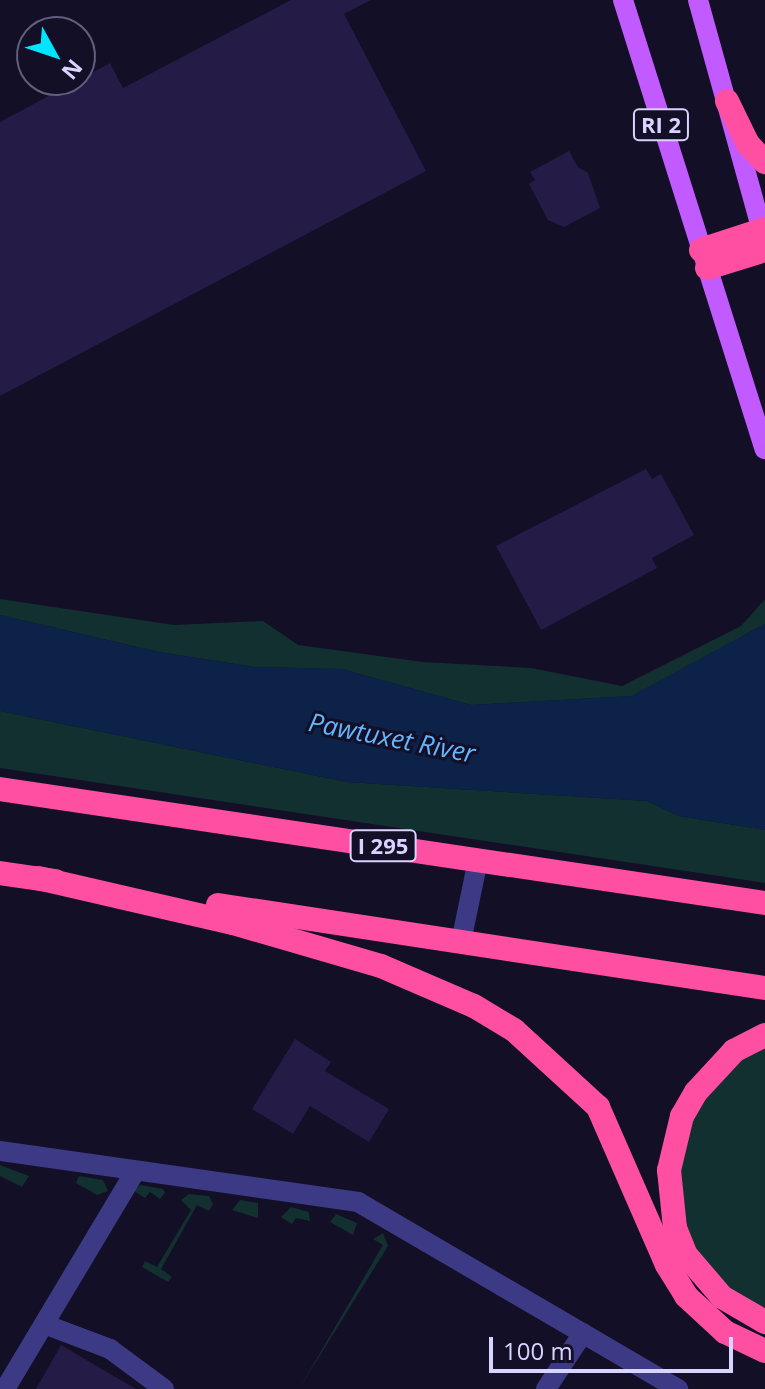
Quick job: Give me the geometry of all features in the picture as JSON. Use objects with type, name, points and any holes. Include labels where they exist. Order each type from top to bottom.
[{"type":"highway","points":[[727,101],[748,144],[765,162]]},
{"type":"highway","points":[[704,259],[764,238]]},
{"type":"highway","name":"I 295","points":[[0,789],[765,903]]},
{"type":"highway","points":[[0,873],[765,988]]},
{"type":"highway","points":[[38,878],[233,923],[381,966],[474,1006],[514,1030],[598,1107],[667,1265],[686,1296],[725,1332],[765,1351]]},
{"type":"highway","points":[[765,1035],[734,1051],[696,1092],[682,1116],[669,1170],[675,1228],[686,1255],[722,1297],[765,1322]]},
{"type":"main road","name":"RI 2","points":[[623,0],[765,449]]},
{"type":"main road","points":[[698,0],[764,238]]},
{"type":"lane","points":[[461,942],[478,860]]},
{"type":"lane","points":[[0,1151],[358,1202],[678,1389]]},
{"type":"lane","points":[[5,1389],[135,1172]]},
{"type":"lane","points":[[44,1324],[110,1349],[164,1389]]},
{"type":"lane","points":[[546,1389],[583,1333]]},
{"type":"green space","points":[[0,599],[174,625],[263,621],[298,645],[423,662],[531,668],[622,686],[741,626],[765,599],[765,624],[632,696],[471,705],[342,669],[254,667],[159,652],[0,615]]},
{"type":"green space","points":[[0,711],[347,782],[647,801],[679,816],[765,830],[765,883],[0,768]]},
{"type":"green space","points":[[765,1038],[765,1323],[691,1262],[674,1146],[736,1052]]},
{"type":"green space","points":[[0,1165],[29,1176],[22,1187],[0,1176]]},
{"type":"green space","points":[[79,1176],[103,1180],[108,1191],[97,1195],[76,1183]]},
{"type":"green space","points":[[140,1185],[163,1189],[165,1193],[160,1199],[150,1192],[145,1198],[134,1191]]},
{"type":"green space","points":[[189,1194],[209,1196],[213,1204],[209,1211],[197,1205],[161,1269],[172,1277],[168,1282],[142,1267],[145,1261],[157,1267],[191,1210],[181,1200]]},
{"type":"green space","points":[[240,1200],[258,1203],[258,1218],[232,1210]]},
{"type":"green space","points":[[291,1207],[309,1212],[310,1221],[296,1218],[292,1224],[281,1217]]},
{"type":"green space","points":[[336,1214],[357,1223],[353,1235],[330,1222]]},
{"type":"green space","points":[[383,1233],[388,1246],[299,1389],[383,1245],[373,1239]]},
{"type":"water","name":"Pawtuxet River","points":[[0,615],[159,652],[254,667],[342,669],[471,705],[631,696],[765,624],[765,830],[679,816],[647,801],[347,782],[0,711]]},
{"type":"building","points":[[291,0],[371,0],[344,14],[426,171],[0,396],[0,122],[48,96],[96,96],[96,71],[110,63],[123,88]]},
{"type":"building","points":[[569,151],[578,167],[588,173],[600,208],[564,227],[548,220],[529,184],[535,180],[530,172]]},
{"type":"building","points":[[646,469],[652,479],[661,474],[694,535],[652,558],[657,568],[541,630],[496,546]]},
{"type":"building","points":[[295,1039],[331,1062],[325,1071],[389,1109],[369,1142],[310,1106],[293,1134],[252,1109]]},
{"type":"building","points":[[61,1345],[100,1368],[136,1389],[36,1389]]}]
